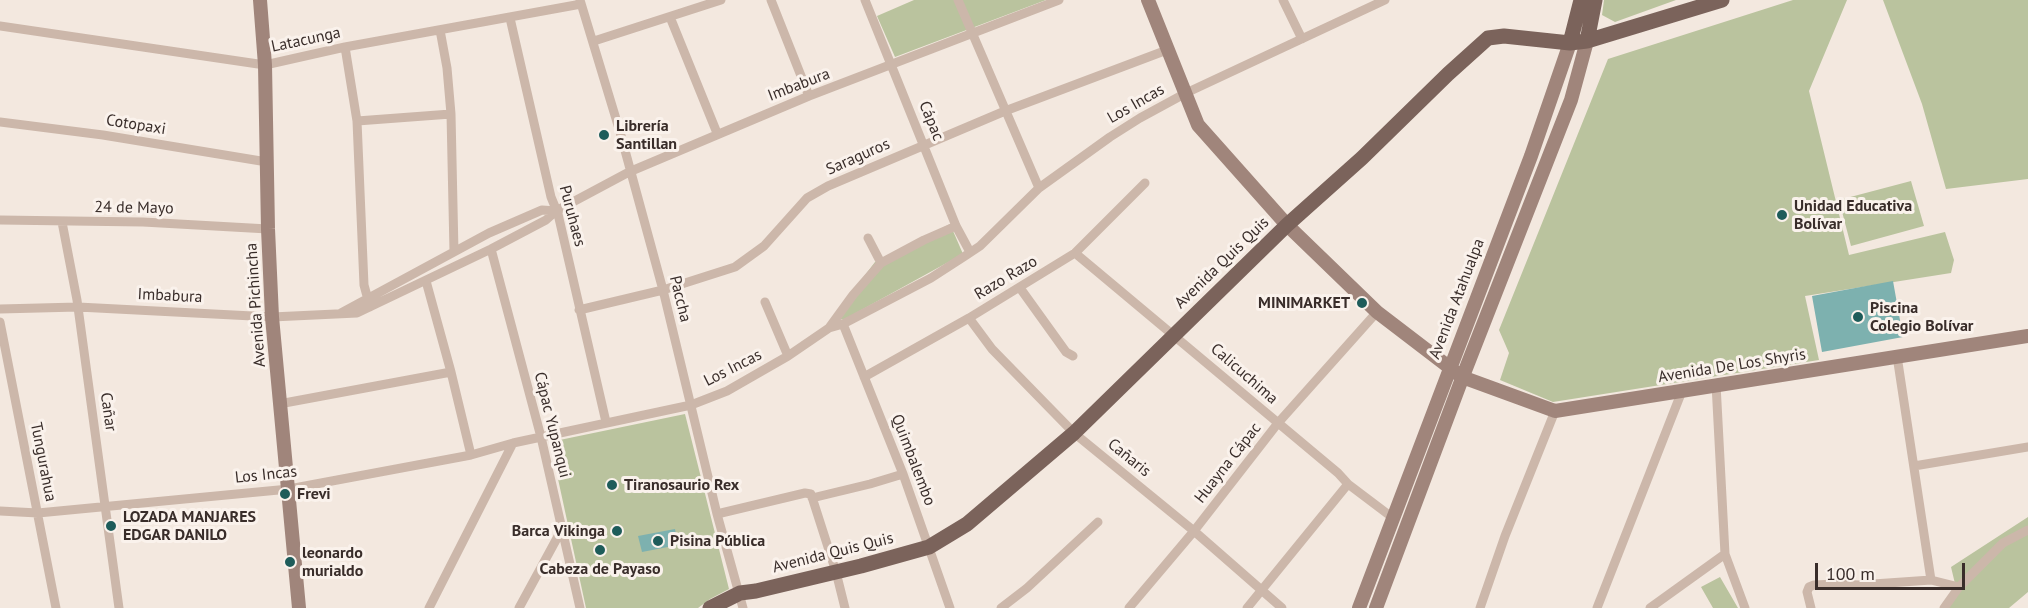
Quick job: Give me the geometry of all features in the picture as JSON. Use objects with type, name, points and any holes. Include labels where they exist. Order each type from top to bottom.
[{"type":"main road","name":"Avenida Pichincha","points":[[260,0],[266,65],[268,230],[272,317],[299,608]]},
{"type":"main road","name":"Avenida De Los Shyris","points":[[1148,0],[1198,126],[1287,225],[1377,312],[1462,377],[1556,411],[2028,336]]},
{"type":"main road","name":"Avenida Atahualpa","points":[[1359,608],[1531,156],[1570,43],[1581,0]]},
{"type":"main road","points":[[1587,41],[1595,0]]},
{"type":"main road","name":"Avenida Quis Quis","points":[[710,608],[739,602],[756,591],[929,547],[967,524],[1074,433],[1287,225],[1362,158],[1488,38],[1504,36],[1570,43],[1587,41],[1722,0]]},
{"type":"main road","name":"Avenida Atahualpa","points":[[1376,608],[1462,377],[1571,100],[1587,41]]},
{"type":"main road","points":[[1367,608],[1382,568],[1393,522]]},
{"type":"main road","points":[[1382,568],[1406,529]]},
{"type":"street","points":[[594,41],[721,0]]},
{"type":"street","points":[[771,0],[809,96]]},
{"type":"street","name":"Cápac","points":[[865,0],[956,226],[970,252]]},
{"type":"street","points":[[958,0],[1039,188]]},
{"type":"street","name":"Imbabura","points":[[368,303],[426,281],[546,220],[556,211],[629,172],[717,133],[1059,0]]},
{"type":"street","points":[[1283,0],[1302,39]]},
{"type":"street","name":"Los Incas","points":[[0,511],[38,513],[289,489],[471,455],[513,443],[691,405],[727,391],[788,356],[828,328],[843,324],[931,278],[980,246],[1039,188],[1128,125],[1186,93],[1385,0]]},
{"type":"street","name":"Latacunga","points":[[0,26],[266,65],[345,47],[510,18],[581,2]]},
{"type":"street","name":"Paccha","points":[[581,2],[620,132],[629,172],[663,290],[739,602]]},
{"type":"street","points":[[670,17],[717,133]]},
{"type":"street","name":"Puruhaes","points":[[510,18],[606,422]]},
{"type":"street","points":[[440,30],[447,68],[451,114],[454,252]]},
{"type":"street","points":[[345,47],[357,121],[364,285],[368,303]]},
{"type":"street","name":"Saraguros","points":[[579,310],[663,290],[735,267],[764,246],[807,198],[828,186],[1005,111],[1167,50]]},
{"type":"street","points":[[357,121],[451,114]]},
{"type":"street","name":"Cotopaxi","points":[[0,122],[104,135],[267,162]]},
{"type":"street","name":"Razo Razo","points":[[864,377],[969,318],[1075,253],[1146,183]]},
{"type":"street","name":"Imbabura","points":[[0,309],[78,307],[272,317],[357,313],[368,303],[489,233],[542,210],[556,211]]},
{"type":"street","name":"24 de Mayo","points":[[0,220],[143,222],[268,230]]},
{"type":"street","name":"Cañar","points":[[62,222],[78,307],[119,608]]},
{"type":"street","points":[[828,328],[881,263],[956,226]]},
{"type":"street","points":[[868,238],[881,263]]},
{"type":"street","name":"Cápac Yupanqui","points":[[491,249],[541,437],[580,608]]},
{"type":"street","name":"Calicuchima","points":[[1075,253],[1175,335],[1393,522]]},
{"type":"street","points":[[426,281],[471,455]]},
{"type":"street","points":[[1020,288],[1066,352],[1073,356]]},
{"type":"street","points":[[765,302],[788,356]]},
{"type":"street","name":"Huayna Cápac","points":[[1129,608],[1194,531],[1278,423],[1377,312]]},
{"type":"street","name":"Cañaris","points":[[969,318],[992,349],[1074,433],[1194,531],[1282,608]]},
{"type":"street","name":"Tungurahua","points":[[0,322],[56,608]]},
{"type":"street","name":"Quimbalembo","points":[[843,324],[903,474],[950,608]]},
{"type":"street","points":[[1897,356],[1931,580]]},
{"type":"street","points":[[279,404],[451,372]]},
{"type":"street","points":[[1716,384],[1725,554],[1745,608]]},
{"type":"street","points":[[1597,608],[1682,391]]},
{"type":"street","points":[[1480,608],[1505,536],[1556,411]]},
{"type":"street","points":[[429,608],[513,443]]},
{"type":"street","points":[[1914,466],[2028,447]]},
{"type":"street","points":[[717,514],[805,493],[812,496],[870,484],[903,474]]},
{"type":"street","points":[[1247,608],[1348,484]]},
{"type":"street","points":[[812,496],[845,608]]},
{"type":"street","points":[[1001,608],[1027,588],[1098,522]]},
{"type":"street","points":[[519,608],[562,529]]},
{"type":"street","points":[[1944,608],[1959,587],[2003,543],[2028,530]]},
{"type":"street","points":[[1650,608],[1725,554]]},
{"type":"street","points":[[1811,608],[1807,592],[1809,587],[1814,585],[1859,585],[1931,580],[1959,587]]},
{"type":"street","points":[[1664,608],[1666,597]]},
{"type":"green space","points":[[914,0],[1046,0],[895,57],[877,16]]},
{"type":"green space","points":[[1604,0],[1676,0],[1615,22],[1602,15]]},
{"type":"green space","points":[[1793,0],[1847,0],[1809,91],[1849,255],[1945,232],[1954,260],[1951,273],[1805,296],[1819,360],[1553,402],[1500,380],[1509,353],[1499,330],[1608,59]]},
{"type":"green space","points":[[1883,0],[2028,0],[2028,179],[1946,189],[1922,104]]},
{"type":"green space","points":[[1911,181],[1924,226],[1851,246],[1839,200]]},
{"type":"green space","points":[[950,224],[963,254],[845,319],[830,321],[875,262]]},
{"type":"green space","points":[[685,414],[729,589],[698,608],[586,608],[550,442]]},
{"type":"green space","points":[[2028,517],[2028,592],[2009,608],[1947,608],[1957,592],[1951,567]]},
{"type":"green space","points":[[1720,577],[1738,608],[1713,608],[1701,587]]},
{"type":"water","name":"Piscina Colegio Bolívar","points":[[1893,281],[1903,337],[1822,352],[1812,296]]},
{"type":"water","name":"Pisina Pública","points":[[675,529],[678,545],[642,552],[638,536]]},
{"type":"place","name":"Librería Santillan","points":[[604,135]]},
{"type":"place","name":"Unidad Educativa Bolívar","points":[[1782,215]]},
{"type":"place","name":"MINIMARKET","points":[[1362,303]]},
{"type":"place","name":"Piscina Colegio Bolívar","points":[[1858,317]]},
{"type":"place","name":"Tiranosaurio Rex","points":[[612,485]]},
{"type":"place","name":"Frevi","points":[[285,494]]},
{"type":"place","name":"LOZADA MANJARES EDGAR DANILO","points":[[111,526]]},
{"type":"place","name":"Barca Vikinga","points":[[617,531]]},
{"type":"place","name":"Pisina Pública","points":[[658,541]]},
{"type":"place","name":"Cabeza de Payaso","points":[[600,550]]},
{"type":"place","name":"leonardo murialdo","points":[[290,562]]}]
